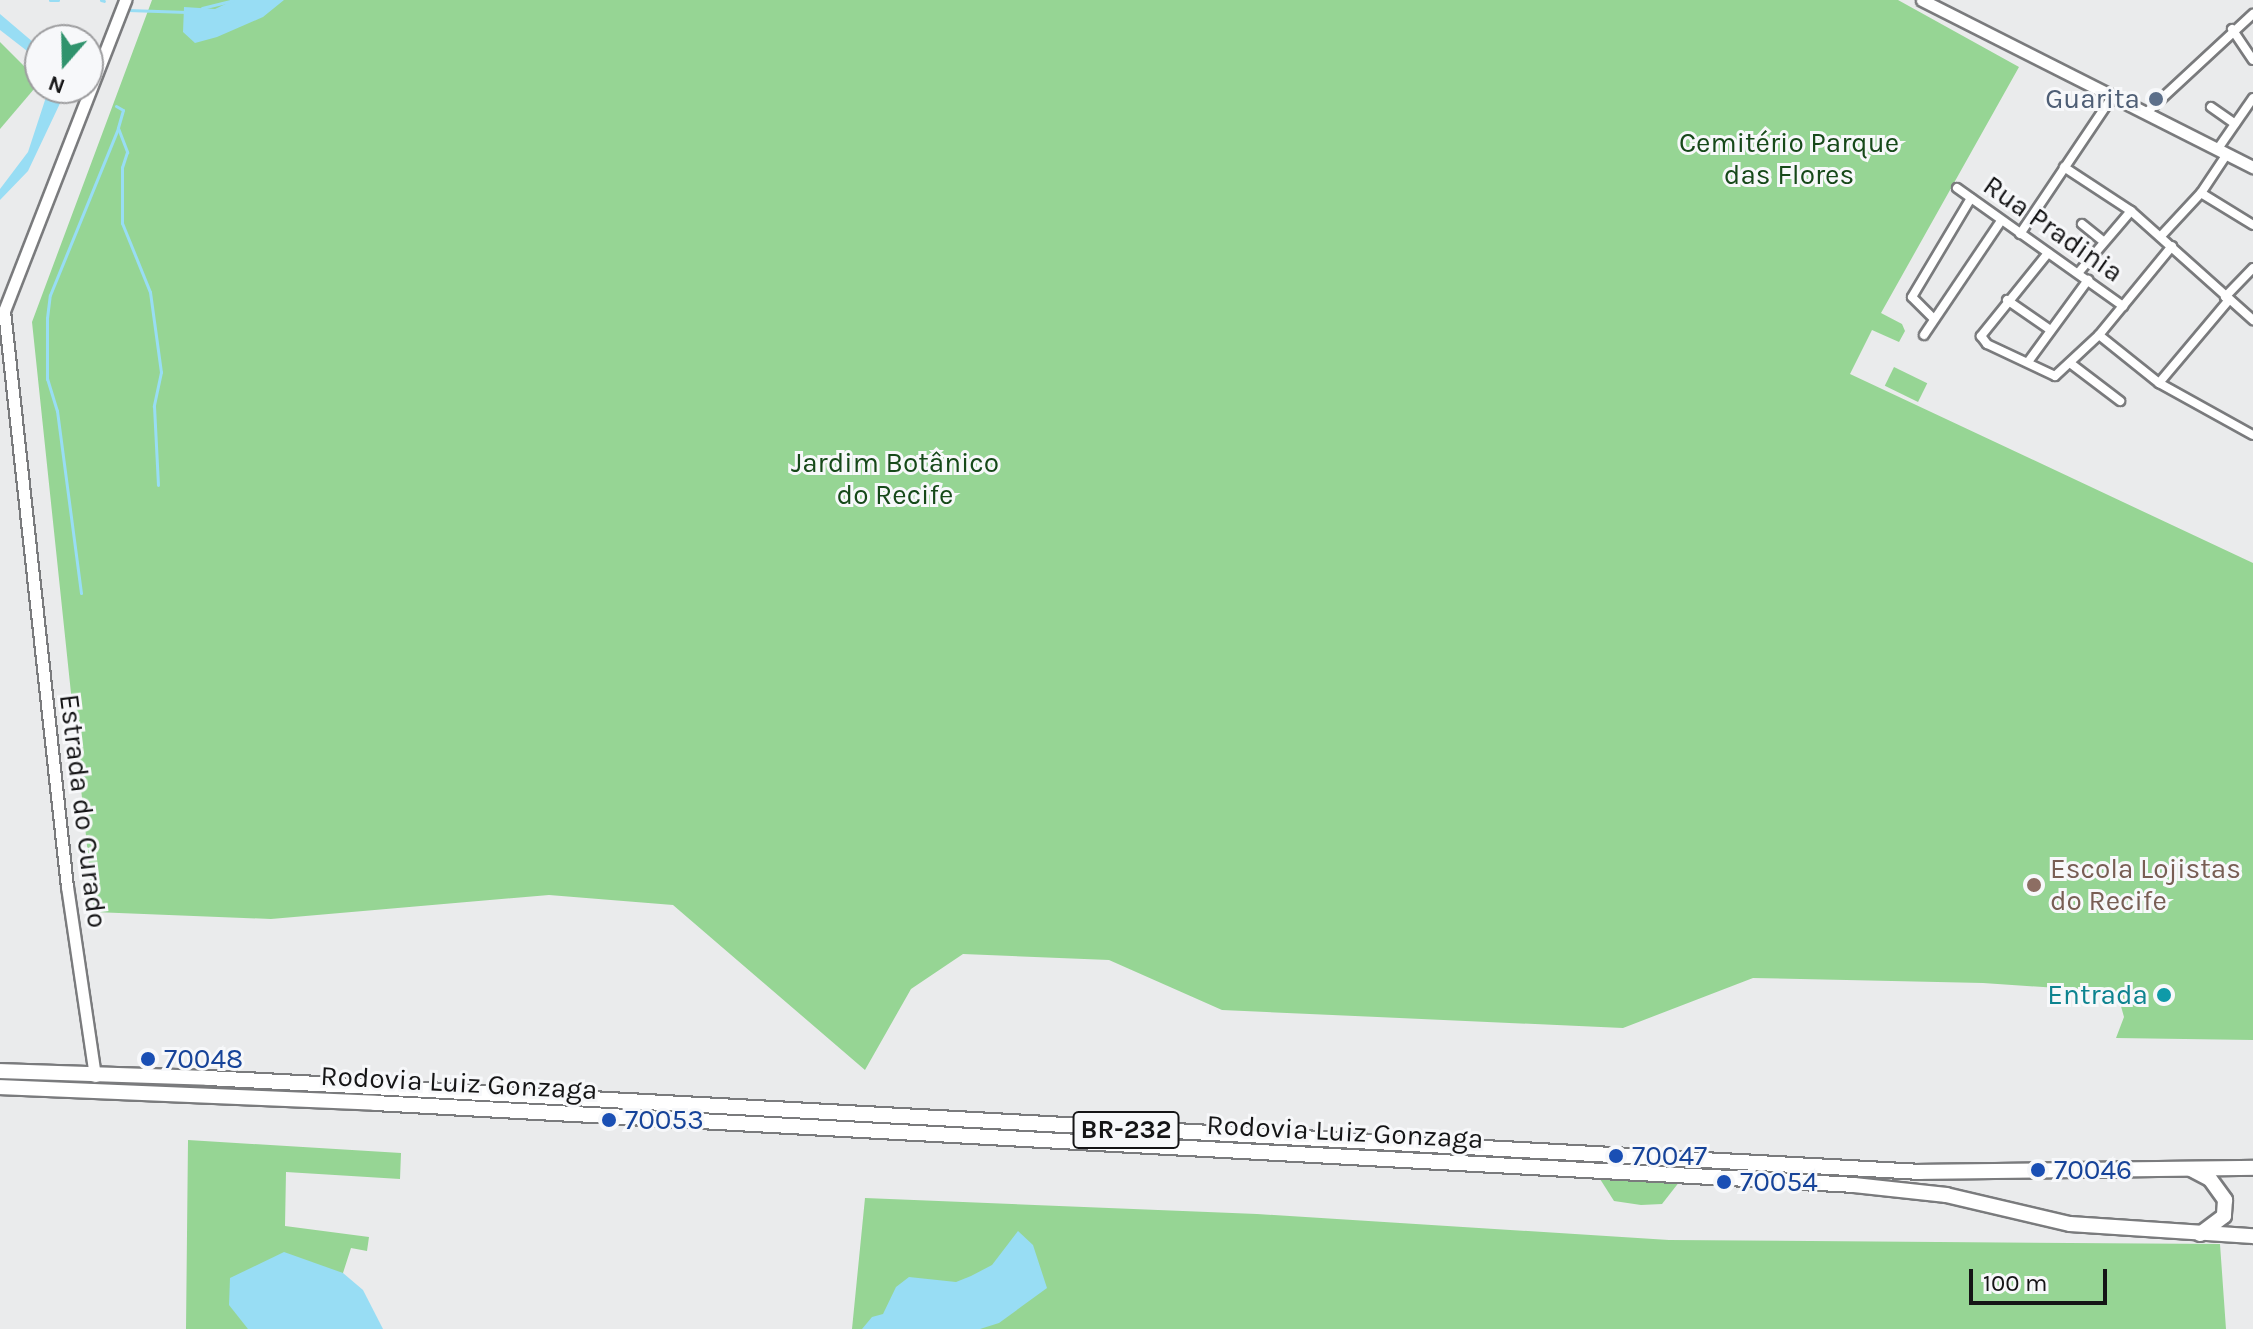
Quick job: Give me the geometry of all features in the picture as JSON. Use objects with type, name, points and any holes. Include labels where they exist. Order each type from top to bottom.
[{"type":"highway","name":"Rodovia Luiz Gonzaga","points":[[0,1071],[1920,1172],[2253,1168]]},
{"type":"highway","name":"Rodovia Luiz Gonzaga","points":[[0,1087],[375,1103],[1854,1185],[1946,1195],[2070,1224],[2199,1235],[2253,1236]]},
{"type":"highway","points":[[2188,1167],[2210,1179],[2225,1200],[2224,1216],[2199,1235]]},
{"type":"main road","name":"Estrada do Curado","points":[[95,1076],[67,887],[2,310],[125,0]]},
{"type":"main road","points":[[1922,0],[2253,167]]},
{"type":"street","points":[[2146,113],[2232,29],[2253,14]]},
{"type":"street","points":[[2232,29],[2253,60]]},
{"type":"street","points":[[2020,234],[2112,97]]},
{"type":"street","points":[[2161,236],[2201,193],[2235,124],[2253,98]]},
{"type":"street","points":[[2211,107],[2235,124]]},
{"type":"street","points":[[2064,167],[2131,211],[2253,320]]},
{"type":"street","name":"Rua Pradinia","points":[[1957,188],[2123,306]]},
{"type":"street","points":[[2201,193],[2253,225]]},
{"type":"street","points":[[1934,319],[1913,301],[1914,291],[1971,198]]},
{"type":"street","points":[[2079,272],[2131,211]]},
{"type":"street","points":[[1924,335],[2001,221]]},
{"type":"street","points":[[2082,224],[2104,242]]},
{"type":"street","points":[[2048,253],[1982,330],[1983,341],[2055,376],[2099,335],[2172,246]]},
{"type":"street","points":[[2159,383],[2253,268]]},
{"type":"street","points":[[2028,362],[2049,329],[2088,280]]},
{"type":"street","points":[[2007,300],[2049,329]]},
{"type":"street","points":[[2099,335],[2159,383],[2252,431]]},
{"type":"street","points":[[2070,363],[2120,401]]},
{"type":"green space","name":"Jardim Botânico do Recife","points":[[152,0],[1898,0],[2019,67],[1881,313],[1902,324],[1905,331],[1899,342],[1872,330],[1850,374],[2253,563],[2253,1040],[2116,1038],[2124,1017],[2117,992],[1983,983],[1753,978],[1623,1028],[1222,1010],[1109,960],[963,954],[911,989],[865,1070],[673,905],[549,895],[271,919],[94,912],[32,322]]},
{"type":"green space","points":[[0,42],[24,66],[24,101],[0,129]]},
{"type":"green space","points":[[1894,367],[1927,383],[1918,402],[1885,386]]},
{"type":"green space","points":[[188,1140],[401,1153],[400,1179],[286,1172],[285,1226],[369,1237],[367,1251],[351,1248],[343,1273],[251,1269],[244,1274],[248,1329],[186,1329]]},
{"type":"green space","points":[[1600,1179],[1680,1181],[1662,1204],[1641,1205],[1614,1201]]},
{"type":"green space","points":[[865,1198],[1257,1214],[1669,1240],[2220,1244],[2226,1329],[852,1329]]},
{"type":"water","points":[[234,0],[284,0],[263,17],[217,37],[195,43],[183,32],[184,7],[215,9]]},
{"type":"water","points":[[0,14],[24,34],[24,49],[0,30]]},
{"type":"water","points":[[44,104],[60,104],[28,171],[0,200],[0,189],[28,152]]},
{"type":"water","points":[[1018,1231],[1033,1245],[1047,1288],[999,1323],[980,1329],[862,1329],[872,1317],[883,1314],[896,1287],[909,1277],[956,1282],[971,1276],[992,1265]]},
{"type":"water","points":[[284,1252],[343,1273],[363,1290],[383,1329],[248,1329],[229,1305],[230,1278]]},
{"type":"waterway","points":[[50,0],[58,0]]},
{"type":"waterway","points":[[202,8],[233,0]]},
{"type":"waterway","points":[[128,10],[187,12]]},
{"type":"waterway","points":[[116,106],[123,110],[118,128],[127,152],[122,167],[122,223],[150,292],[161,372],[154,406],[158,485]]},
{"type":"waterway","points":[[81,593],[57,411],[47,379],[47,318],[50,295],[118,128]]},
{"type":"place","name":"Guarita","points":[[2156,99]]},
{"type":"place","name":"Escola Lojistas do Recife","points":[[2034,885]]},
{"type":"place","name":"Entrada","points":[[2164,995]]},
{"type":"place","name":"70048","points":[[148,1059]]},
{"type":"place","name":"70053","points":[[609,1120]]},
{"type":"place","name":"70047","points":[[1616,1156]]},
{"type":"place","name":"70046","points":[[2038,1170]]},
{"type":"place","name":"70054","points":[[1724,1182]]},
{"type":"park label","name":"Cemitério Parque das Flores","points":[[1789,159]]}]
